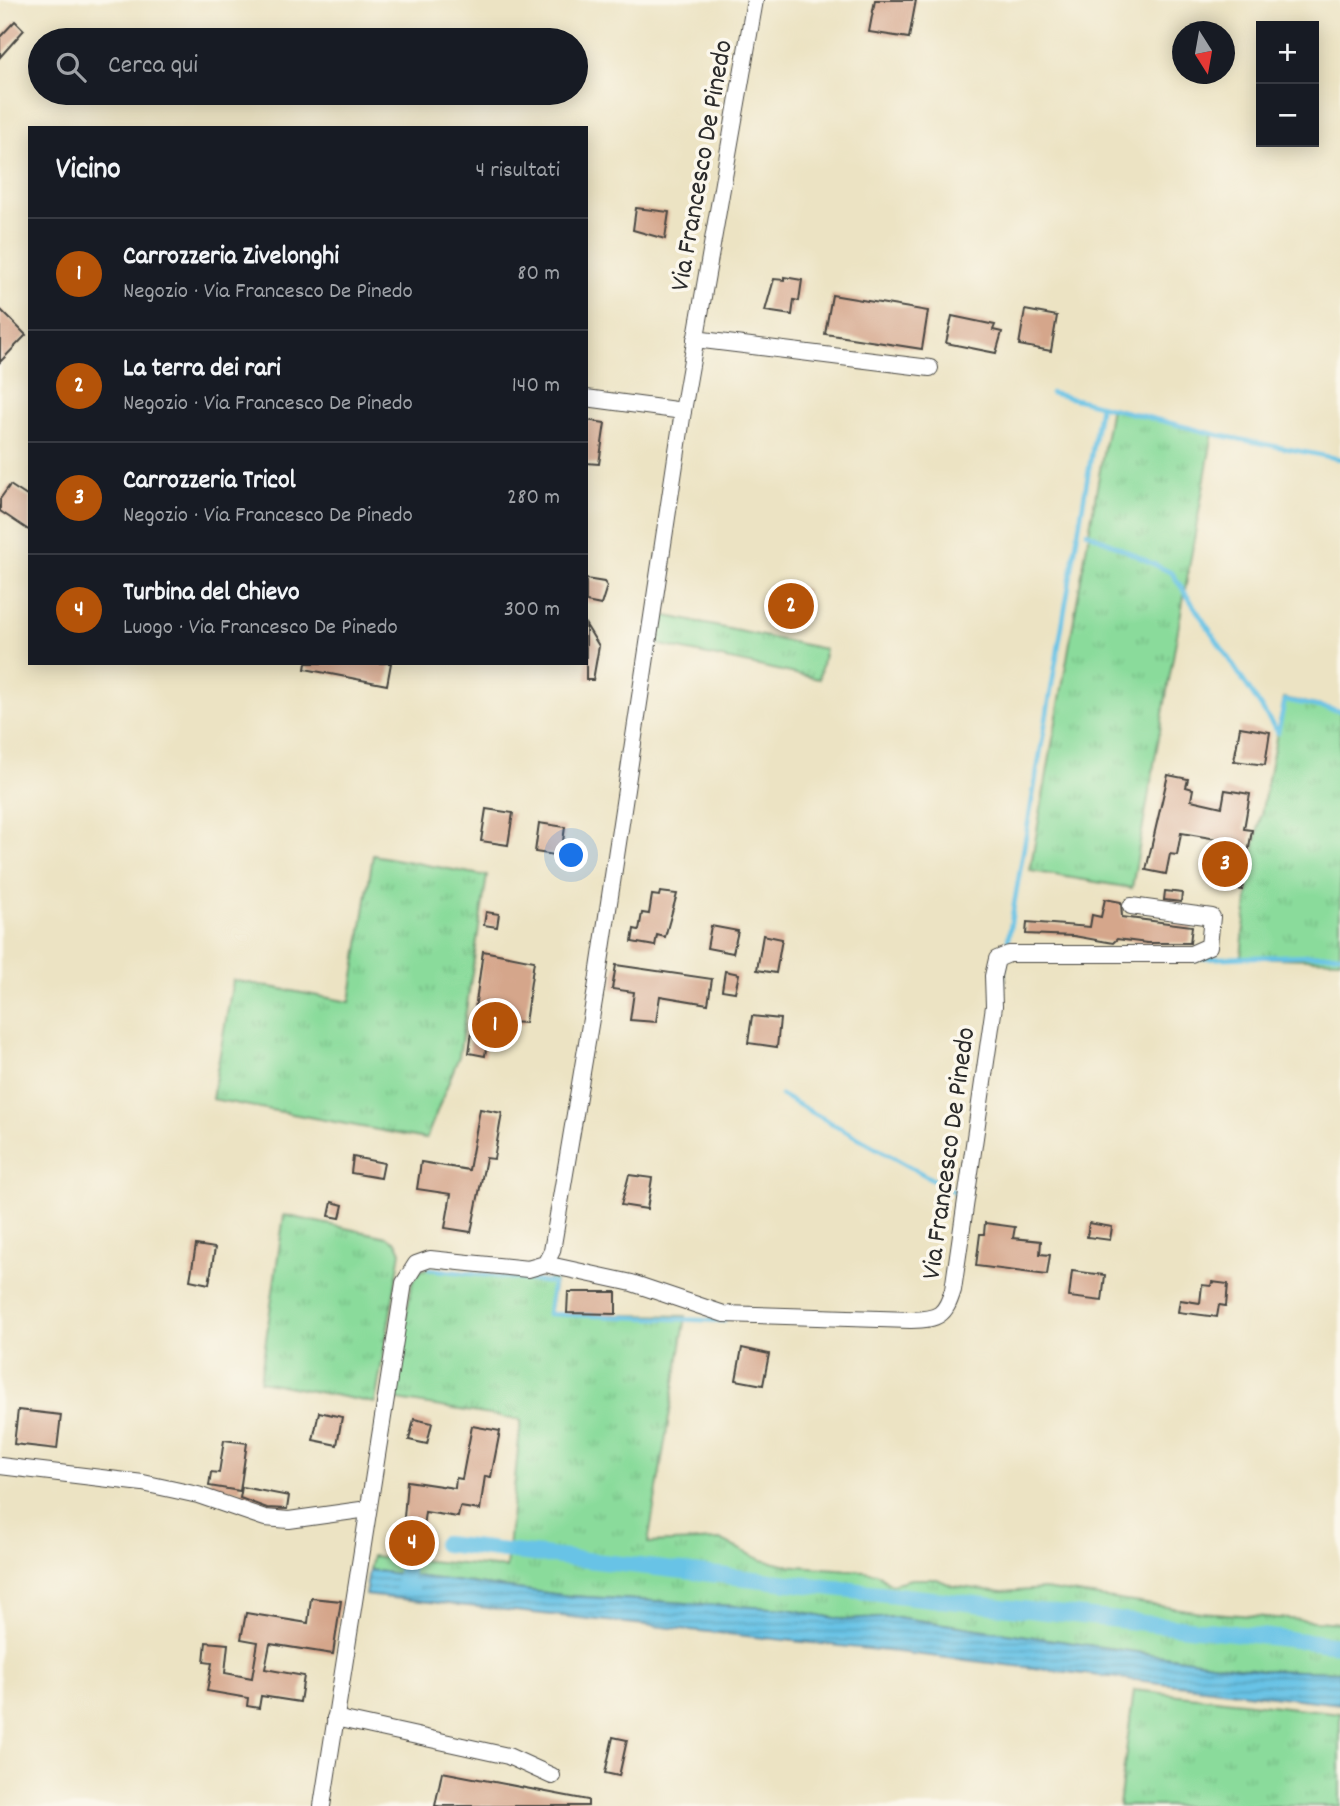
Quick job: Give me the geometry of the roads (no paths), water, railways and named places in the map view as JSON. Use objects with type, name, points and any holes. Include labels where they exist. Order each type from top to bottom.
[{"type":"street","name":"Via Francesco De Pinedo","points":[[545,1264],[552,1251],[596,989],[682,411],[755,0]]},
{"type":"street","points":[[695,339],[930,368]]},
{"type":"street","points":[[588,398],[682,411]]},
{"type":"street","name":"Via Francesco De Pinedo","points":[[321,1806],[404,1283],[416,1264],[430,1259],[528,1269],[545,1264],[632,1283],[724,1314],[911,1320],[937,1316],[947,1310],[953,1290],[994,1006],[993,976],[997,959],[1009,954],[1191,954],[1209,946],[1212,917],[1131,906]]},
{"type":"street","points":[[0,1466],[143,1483],[198,1495],[265,1518],[289,1520],[368,1509]]},
{"type":"street","points":[[335,1718],[508,1756],[552,1776]]},
{"type":"water","points":[[369,1570],[570,1596],[787,1609],[845,1620],[896,1617],[1259,1670],[1340,1672],[1340,1704],[905,1653],[365,1595]]},
{"type":"waterway","points":[[1051,393],[1218,435],[1340,459]]},
{"type":"waterway","points":[[1008,940],[1100,405]]},
{"type":"waterway","points":[[1087,532],[1172,573],[1278,733]]},
{"type":"waterway","points":[[1278,732],[1285,700],[1340,711]]},
{"type":"waterway","points":[[1194,959],[1340,954]]},
{"type":"waterway","points":[[1001,992],[1005,961]]},
{"type":"waterway","points":[[781,1095],[957,1193]]},
{"type":"waterway","points":[[429,1269],[553,1283],[548,1314],[724,1321]]},
{"type":"waterway","points":[[409,1541],[403,1587],[410,1588]]},
{"type":"waterway","points":[[444,1544],[1340,1645]]},
{"type":"place","name":"La terra dei rari","points":[[791,606]]},
{"type":"place","name":"Carrozzeria Tricol","points":[[1225,864]]},
{"type":"place","name":"Carrozzeria Zivelonghi","points":[[495,1025]]},
{"type":"place","name":"Turbina del Chievo","points":[[412,1543]]}]
